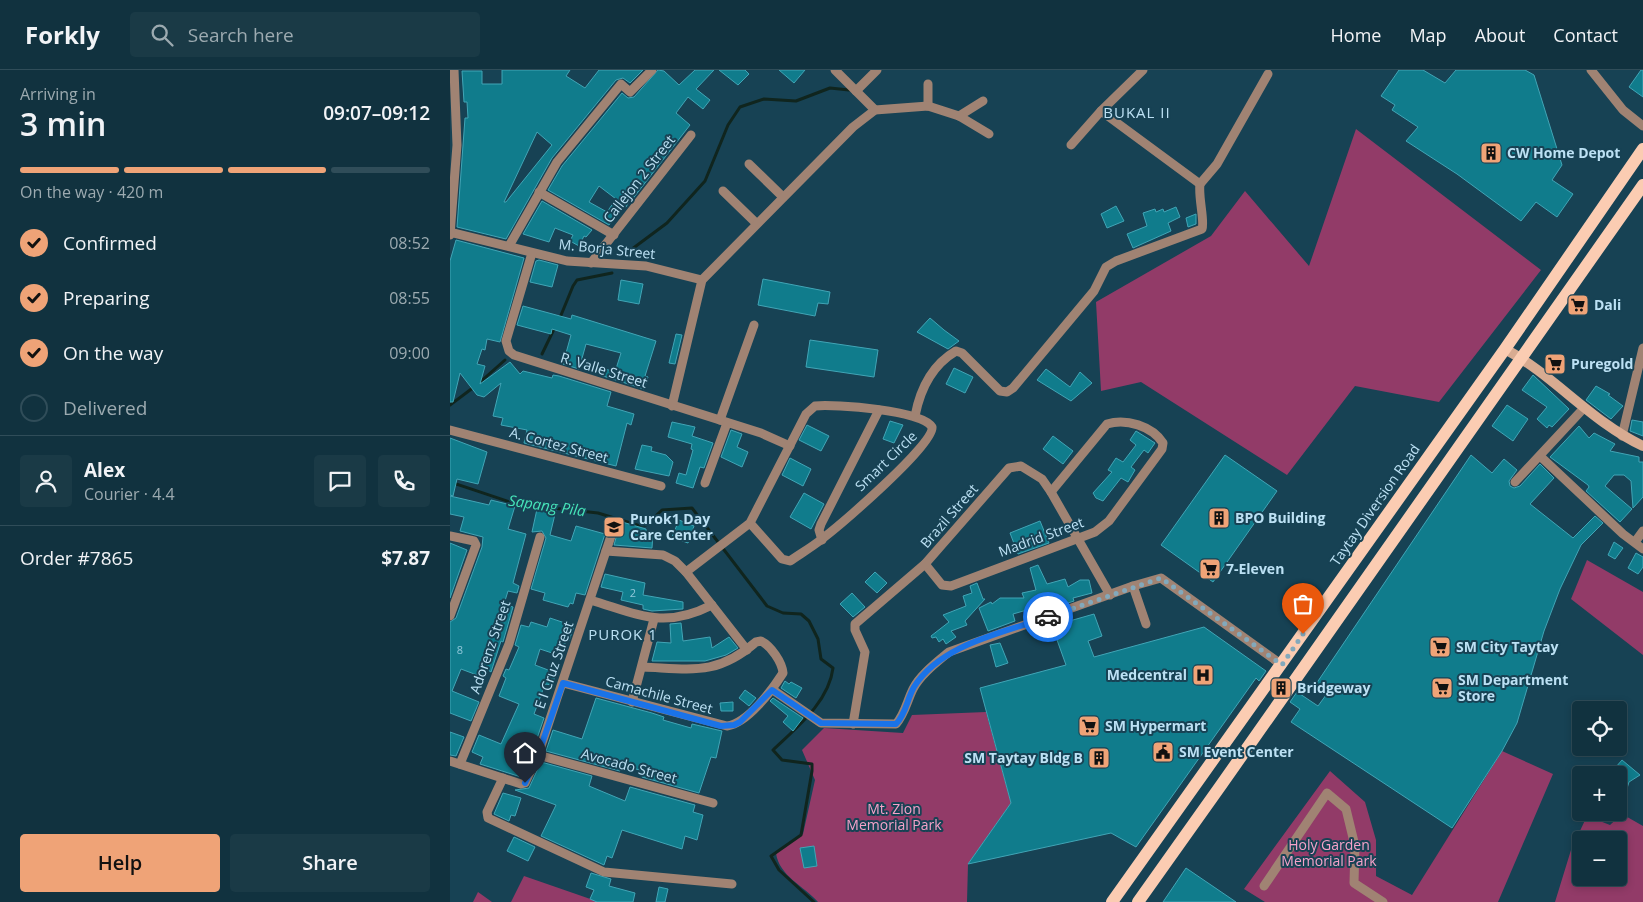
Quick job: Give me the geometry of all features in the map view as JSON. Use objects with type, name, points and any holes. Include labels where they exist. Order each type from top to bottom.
[{"type":"main road","name":"Taytay Diversion Road","points":[[1112,902],[1505,349],[1643,149]]},
{"type":"main road","points":[[1138,902],[1273,715],[1643,185]]},
{"type":"street","points":[[450,233],[457,145],[453,88],[454,70]]},
{"type":"street","points":[[509,246],[557,162],[621,84],[630,92],[652,70]]},
{"type":"street","points":[[835,70],[875,110]]},
{"type":"street","points":[[856,91],[877,70]]},
{"type":"street","points":[[1071,145],[1101,111],[1143,70]]},
{"type":"street","points":[[1595,72],[1623,110],[1643,126]]},
{"type":"street","points":[[915,416],[923,385],[946,357],[956,351],[962,353],[1000,391],[1007,392],[1013,388],[1094,292],[1106,267],[1116,261],[1202,229],[1204,224],[1199,200],[1200,184],[1217,164],[1268,74]]},
{"type":"street","points":[[928,84],[928,106]]},
{"type":"street","points":[[959,116],[983,101]]},
{"type":"street","points":[[672,406],[702,280],[852,127],[875,110],[928,106],[959,116],[989,134]]},
{"type":"street","points":[[1101,111],[1200,184]]},
{"type":"street","name":"Callejon 2 Street","points":[[591,263],[691,135]]},
{"type":"street","points":[[749,164],[783,197]]},
{"type":"street","points":[[723,191],[756,223]]},
{"type":"street","points":[[539,192],[614,235]]},
{"type":"street","name":"M. Borja Street","points":[[450,233],[567,261],[646,266],[702,280]]},
{"type":"street","name":"R. Valle Street","points":[[532,253],[506,341],[509,351],[521,359],[724,422],[790,446]]},
{"type":"street","points":[[705,484],[754,325]]},
{"type":"street","points":[[1622,436],[1643,348]]},
{"type":"street","points":[[1505,349],[1522,358],[1584,409],[1622,436],[1643,446]]},
{"type":"street","name":"Smart Circle","points":[[815,406],[879,410],[915,416],[931,424],[933,433],[914,457],[822,540],[790,561],[784,561],[750,523],[806,414],[815,406]]},
{"type":"street","points":[[1515,482],[1584,409]]},
{"type":"street","points":[[822,540],[819,530],[821,524],[879,410]]},
{"type":"street","name":"Madrid Street","points":[[925,564],[942,585],[950,586],[1095,532],[1109,521],[1162,449],[1163,443],[1143,426],[1127,422],[1107,424],[1051,492]]},
{"type":"street","name":"A. Cortez Street","points":[[450,430],[661,486]]},
{"type":"street","points":[[1540,456],[1622,534],[1643,548]]},
{"type":"street","name":"Brazil Street","points":[[853,724],[866,652],[855,630],[855,624],[925,564],[1009,468],[1014,466],[1028,469],[1042,479],[1110,595]]},
{"type":"street","points":[[686,572],[750,523]]},
{"type":"street","points":[[1635,542],[1643,531]]},
{"type":"street","points":[[450,536],[474,541],[476,545],[450,616]]},
{"type":"street","name":"Adorenz Street","points":[[460,764],[509,644],[540,536]]},
{"type":"street","name":"E I Cruz Street","points":[[450,761],[525,783],[538,755],[612,536]]},
{"type":"street","points":[[606,551],[663,555],[670,558],[686,572],[747,650],[728,663],[712,668],[643,667]]},
{"type":"street","points":[[772,690],[821,723],[896,724],[901,718],[914,687],[949,652],[1133,586],[1161,578],[1282,665]]},
{"type":"street","points":[[1133,586],[1146,624]]},
{"type":"street","points":[[590,600],[654,619],[667,620],[692,615],[712,605]]},
{"type":"street","points":[[632,702],[643,667],[654,619]]},
{"type":"street","name":"Camachile Street","points":[[563,683],[727,726],[740,722],[772,690],[783,673],[780,662],[763,642],[756,642],[747,650]]},
{"type":"street","name":"Avocado Street","points":[[538,755],[713,803]]},
{"type":"street","points":[[503,778],[487,812],[488,818],[508,828],[604,872],[732,884]]},
{"type":"street","points":[[1264,886],[1327,794],[1346,809],[1355,846],[1354,883],[1383,902]]},
{"type":"green space","points":[[1356,129],[1541,270],[1439,402],[1355,386],[1287,475],[1141,382],[1101,391],[1096,302],[1211,236],[1245,191],[1309,266]]},
{"type":"green space","points":[[1587,560],[1643,592],[1643,655],[1571,599]]},
{"type":"green space","name":"Mt. Zion Memorial Park","points":[[986,712],[1011,803],[968,864],[967,902],[818,902],[782,868],[776,853],[803,834],[815,780],[802,750],[824,728],[903,733],[912,715]]},
{"type":"green space","name":"Holy Garden Memorial Park","points":[[1502,751],[1553,774],[1498,902],[1265,902],[1244,889],[1330,771],[1365,802],[1376,840],[1376,876],[1412,895]]},
{"type":"green space","points":[[1627,817],[1643,826],[1643,902],[1555,902],[1572,848],[1572,886],[1627,886],[1627,831],[1580,831],[1585,821],[1600,821],[1610,825],[1614,821],[1627,821]]},
{"type":"green space","points":[[524,876],[599,902],[511,902]]},
{"type":"green space","points":[[478,892],[492,902],[473,902]]},
{"type":"building","points":[[502,70],[570,70],[566,76],[585,88],[599,70],[643,70],[630,83],[623,78],[616,80],[552,158],[506,239],[457,227],[465,118],[468,118],[467,102],[464,102],[462,71],[482,71],[482,84],[502,84]],"holes":[[[537,132],[552,145],[506,202],[504,202]]]},
{"type":"building","points":[[658,70],[664,71],[679,85],[695,70],[714,70],[696,89],[710,100],[703,109],[688,97],[676,113],[690,125],[626,207],[622,205],[609,225],[548,190],[562,166],[622,93],[628,98],[634,97]],"holes":[[[599,186],[616,199],[607,212],[589,202]]]},
{"type":"building","points":[[719,70],[745,70],[749,74],[738,85]]},
{"type":"building","points":[[779,70],[805,70],[794,83]]},
{"type":"building","name":"CW Home Depot","points":[[1399,70],[1423,70],[1445,83],[1456,70],[1525,70],[1534,75],[1562,165],[1552,180],[1573,194],[1557,217],[1536,202],[1521,221],[1457,174],[1406,141],[1418,127],[1392,110],[1395,105],[1381,96]]},
{"type":"building","points":[[1641,70],[1643,70],[1643,97],[1629,87]]},
{"type":"building","points":[[542,201],[592,230],[586,237],[584,236],[579,246],[570,241],[573,235],[555,228],[549,242],[523,234]]},
{"type":"building","points":[[1116,206],[1124,221],[1107,228],[1101,214]]},
{"type":"building","points":[[1176,207],[1180,217],[1168,223],[1171,231],[1133,248],[1127,234],[1147,226],[1143,213],[1155,209],[1156,212],[1163,209],[1164,212]]},
{"type":"building","points":[[1196,214],[1196,224],[1188,227],[1186,218]]},
{"type":"building","points":[[456,240],[524,258],[500,342],[487,339],[485,350],[482,349],[477,364],[485,366],[480,384],[510,362],[520,374],[523,371],[552,378],[553,375],[559,376],[611,392],[607,406],[634,414],[631,425],[627,423],[616,466],[524,443],[527,430],[501,425],[503,418],[493,416],[501,383],[484,397],[477,395],[460,373],[453,402],[450,402],[450,261]]},
{"type":"building","points":[[539,260],[558,265],[552,287],[530,282],[536,261]]},
{"type":"building","points":[[763,279],[830,292],[828,304],[818,303],[815,316],[758,305]]},
{"type":"building","points":[[621,280],[643,284],[639,304],[618,300]]},
{"type":"building","points":[[523,306],[571,319],[572,315],[656,341],[645,376],[648,377],[644,389],[600,375],[602,368],[615,372],[621,353],[586,344],[579,369],[563,364],[571,335],[552,329],[551,334],[517,325]]},
{"type":"building","points":[[930,318],[959,341],[948,349],[917,332]]},
{"type":"building","points":[[676,334],[682,335],[675,364],[669,363]]},
{"type":"building","points":[[810,340],[878,350],[874,377],[806,367]]},
{"type":"building","points":[[954,368],[973,377],[965,393],[946,384]]},
{"type":"building","points":[[1046,369],[1070,387],[1080,372],[1092,383],[1071,401],[1037,380]]},
{"type":"building","points":[[1533,375],[1569,409],[1552,427],[1549,425],[1547,428],[1537,419],[1547,407],[1522,390]]},
{"type":"building","points":[[1596,386],[1610,394],[1608,395],[1623,406],[1611,419],[1586,400]]},
{"type":"building","points":[[1507,405],[1528,419],[1513,441],[1492,426]]},
{"type":"building","points":[[1632,420],[1643,422],[1643,436],[1630,431]]},
{"type":"building","points":[[890,421],[903,425],[894,443],[883,439]]},
{"type":"building","points":[[672,422],[695,427],[692,436],[713,443],[704,468],[700,467],[693,488],[676,483],[679,473],[686,475],[693,450],[691,449],[692,444],[668,437]]},
{"type":"building","points":[[807,425],[829,436],[821,451],[799,440]]},
{"type":"building","points":[[1579,426],[1589,438],[1594,433],[1615,444],[1610,451],[1639,457],[1639,462],[1643,462],[1643,497],[1633,508],[1631,481],[1624,475],[1614,475],[1605,486],[1632,509],[1620,522],[1586,491],[1589,487],[1588,485],[1550,457]]},
{"type":"building","points":[[731,430],[742,434],[737,447],[748,452],[742,467],[721,457]]},
{"type":"building","points":[[1136,431],[1155,443],[1148,453],[1144,450],[1131,467],[1135,470],[1128,482],[1121,478],[1103,501],[1096,498],[1093,493],[1112,472],[1108,470],[1116,458],[1123,462],[1136,445],[1130,440]]},
{"type":"building","points":[[1053,436],[1073,451],[1063,464],[1043,449]]},
{"type":"building","points":[[450,438],[487,452],[478,484],[457,479],[453,496],[450,495]]},
{"type":"building","points":[[642,445],[652,447],[651,451],[666,455],[673,462],[669,476],[635,469]]},
{"type":"building","name":"BPO Building","points":[[1225,455],[1277,491],[1213,582],[1161,545]]},
{"type":"building","points":[[1471,455],[1492,473],[1504,459],[1517,470],[1509,481],[1510,486],[1514,488],[1520,486],[1540,464],[1554,478],[1530,504],[1573,538],[1595,516],[1603,523],[1581,545],[1560,589],[1544,631],[1517,723],[1502,751],[1452,828],[1291,722],[1300,709],[1290,702],[1297,692],[1318,706],[1326,695],[1314,687]]},
{"type":"building","points":[[790,458],[811,469],[803,486],[782,475]]},
{"type":"building","points":[[804,493],[824,504],[811,529],[790,517]]},
{"type":"building","points":[[450,496],[489,505],[491,500],[515,506],[508,529],[526,534],[513,583],[519,586],[517,593],[508,591],[504,604],[513,607],[503,642],[501,641],[491,672],[488,670],[485,678],[461,669],[452,691],[479,702],[471,721],[450,713],[450,622],[456,618],[482,547],[483,537],[460,531],[464,517],[450,514]]},
{"type":"building","points":[[537,509],[556,510],[550,535],[571,541],[576,526],[605,534],[585,595],[576,593],[573,604],[570,603],[568,607],[543,600],[545,593],[531,589],[546,538],[542,531],[532,532]]},
{"type":"building","points":[[612,519],[646,529],[646,533],[653,533],[652,548],[614,545],[617,534],[613,530],[609,530]]},
{"type":"building","points":[[679,520],[694,526],[688,543],[672,537]]},
{"type":"building","points":[[1040,521],[1049,543],[1018,554],[1010,533]]},
{"type":"building","points":[[1614,542],[1623,548],[1615,559],[1608,555]]},
{"type":"building","points":[[450,543],[467,550],[450,598]]},
{"type":"building","points":[[1636,553],[1643,557],[1643,567],[1638,574],[1628,568]]},
{"type":"building","points":[[1038,565],[1047,584],[1065,579],[1068,587],[1080,580],[1089,580],[1092,593],[1073,598],[1074,601],[1059,606],[1058,601],[1013,614],[1015,621],[988,631],[979,608],[991,602],[992,604],[1000,598],[1024,598],[1022,593],[1036,590],[1030,568]]},
{"type":"building","points":[[875,572],[887,583],[877,593],[865,582]]},
{"type":"building","points":[[605,574],[645,583],[643,595],[683,602],[683,609],[652,611],[643,609],[643,605],[621,600],[623,592],[601,587]]},
{"type":"building","points":[[977,583],[983,599],[985,599],[965,621],[967,625],[951,631],[956,637],[946,644],[943,639],[939,642],[936,637],[932,638],[931,636],[949,622],[943,615],[966,606],[963,596],[972,593],[970,586]]},
{"type":"building","points":[[852,593],[865,607],[853,617],[840,604]]},
{"type":"building","name":"SM Taytay Bldg B","points":[[1094,614],[1102,636],[1088,641],[1094,657],[1204,627],[1266,671],[1259,681],[1256,678],[1136,847],[1111,833],[968,864],[1011,803],[980,688],[1066,665],[1052,626]]},
{"type":"building","points":[[550,618],[574,626],[569,641],[566,640],[561,656],[540,649],[535,665],[556,673],[552,685],[545,684],[534,714],[544,718],[532,753],[521,777],[480,764],[483,757],[472,752],[479,735],[501,744],[519,704],[499,696],[506,678],[503,676],[506,669],[509,670],[519,647],[515,645],[521,625],[529,627],[531,622],[547,627]]},
{"type":"building","points":[[681,623],[683,641],[710,637],[712,648],[729,637],[738,648],[726,655],[705,661],[652,661],[657,642],[671,643],[670,624]]},
{"type":"building","points":[[1000,643],[1008,663],[996,667],[990,645]]},
{"type":"building","points":[[1280,680],[1283,683],[1276,692],[1273,690]]},
{"type":"building","points":[[785,681],[802,688],[796,698],[781,688]]},
{"type":"building","points":[[745,690],[756,698],[749,706],[739,698]]},
{"type":"building","points":[[596,698],[652,713],[664,717],[663,720],[691,728],[692,724],[722,731],[716,758],[711,757],[699,793],[642,777],[643,771],[622,765],[620,771],[546,751],[553,730],[582,739]]},
{"type":"building","points":[[773,698],[803,718],[793,731],[783,722],[788,716],[770,701]]},
{"type":"building","points":[[733,702],[733,711],[721,711],[720,703]]},
{"type":"building","points":[[450,732],[464,737],[456,756],[450,755]]},
{"type":"building","points":[[1622,760],[1640,775],[1629,782],[1627,788],[1627,766],[1617,766]]},
{"type":"building","points":[[541,762],[592,776],[589,786],[625,801],[630,787],[695,805],[693,812],[703,815],[697,840],[685,836],[682,849],[622,830],[612,858],[607,856],[604,865],[541,836],[556,805],[515,790],[529,788]]},
{"type":"building","points":[[503,793],[521,798],[515,816],[511,815],[509,821],[494,814]]},
{"type":"building","points":[[514,837],[535,847],[528,861],[507,851]]},
{"type":"building","points":[[814,846],[817,866],[804,868],[800,848]]},
{"type":"building","points":[[1186,868],[1236,902],[1163,902]]},
{"type":"building","points":[[591,873],[611,879],[609,886],[635,893],[633,902],[597,902],[590,899],[594,890],[586,887]]},
{"type":"building","points":[[659,887],[668,889],[665,902],[656,902]]},
{"type":"waterway","points":[[624,255],[667,223],[705,181],[728,125],[740,107],[764,99],[796,101],[830,88],[849,90]]},
{"type":"waterway","points":[[559,320],[577,280],[612,273]]},
{"type":"waterway","points":[[542,354],[555,327]]},
{"type":"waterway","points":[[479,383],[505,360]]},
{"type":"waterway","points":[[450,405],[474,387]]},
{"type":"waterway","name":"Sapang Pila","points":[[450,482],[516,504],[598,513],[637,525],[646,525],[662,510],[692,508],[767,606],[783,613],[801,614],[809,621],[818,639],[821,659],[833,668],[825,692],[810,714],[773,750],[782,760],[812,764],[812,771],[801,835],[771,856],[779,870],[814,902]]},
{"type":"way so far","points":[[1048,617],[1133,586],[1161,578],[1282,665],[1303,634]]},
{"type":"place","name":"CW Home Depot","points":[[1491,153]]},
{"type":"place","name":"Dali","points":[[1578,305]]},
{"type":"place","name":"Puregold","points":[[1555,364]]},
{"type":"place","name":"BPO Building","points":[[1219,518]]},
{"type":"place","name":"Purok1 Day Care Center","points":[[614,527]]},
{"type":"place","name":"7-Eleven","points":[[1210,569]]},
{"type":"place","name":"SM City Taytay","points":[[1440,647]]},
{"type":"place","name":"Medcentral","points":[[1203,675]]},
{"type":"place","name":"Bridgeway","points":[[1281,688]]},
{"type":"place","name":"SM Department Store","points":[[1442,688]]},
{"type":"place","name":"SM Hypermart","points":[[1089,726]]},
{"type":"place","name":"SM Event Center","points":[[1163,752]]},
{"type":"place","name":"SM Taytay Bldg B","points":[[1099,758]]},
{"type":"district","name":"BUKAL II","points":[[1137,113]]},
{"type":"district","name":"PUROK 1","points":[[623,635]]},
{"type":"route","points":[[525,783],[538,755],[563,683],[721,726],[734,725],[740,722],[772,690],[821,723],[885,726],[896,724],[901,718],[914,687],[949,652],[1048,617]]}]
